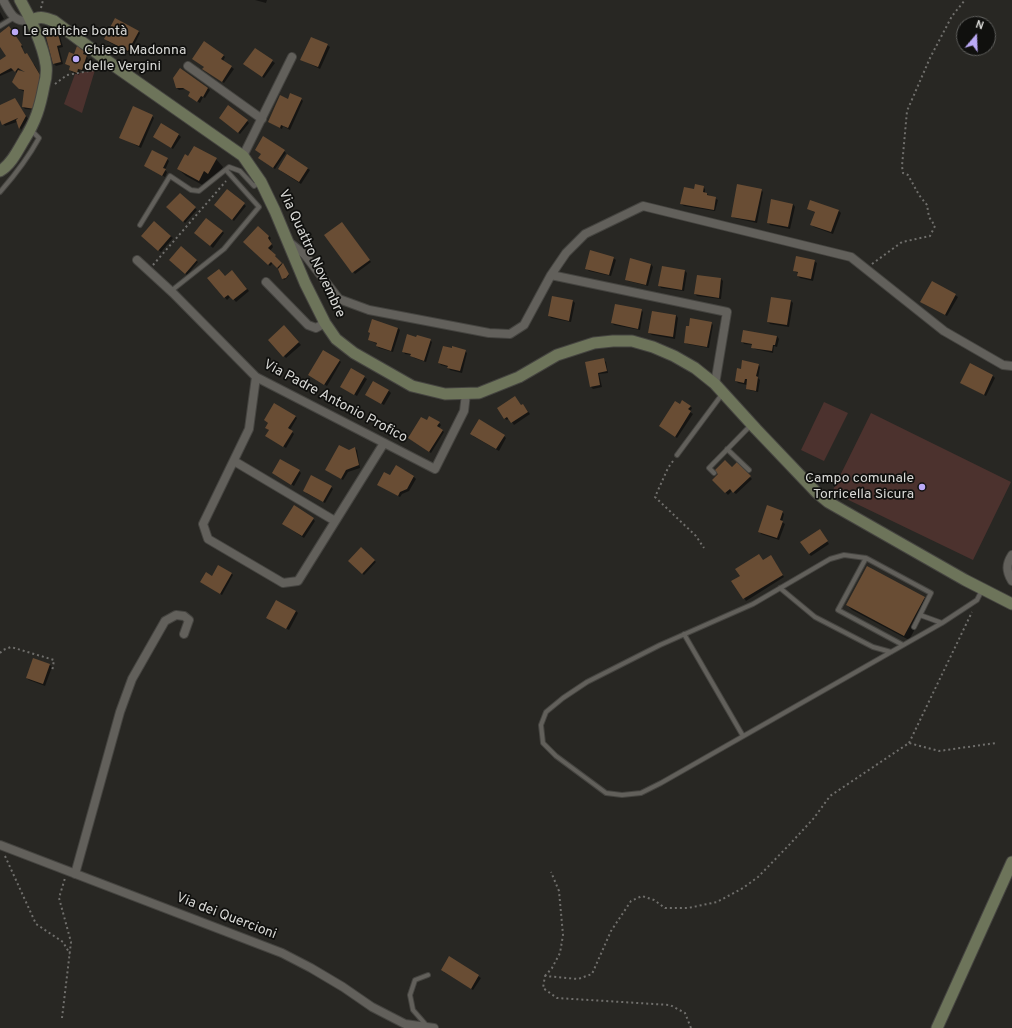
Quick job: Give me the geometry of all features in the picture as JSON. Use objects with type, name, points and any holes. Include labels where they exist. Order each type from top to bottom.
[{"type":"main road","points":[[0,171],[11,160],[31,129],[40,108],[46,75],[46,66],[31,21],[20,0]]},
{"type":"main road","name":"Via Quattro Novembre","points":[[31,21],[39,17],[44,17],[54,21],[111,64],[243,156],[261,182],[275,210],[314,304],[336,339],[354,353],[412,386],[445,394],[466,394],[480,393],[519,377],[557,355],[594,343],[632,341],[653,347],[674,356],[695,368],[715,384],[816,493],[828,502],[1012,604]]},
{"type":"main road","points":[[937,1028],[1012,862]]},
{"type":"street","points":[[3,0],[13,18],[21,21],[31,21]]},
{"type":"street","points":[[243,156],[292,57]]},
{"type":"street","points":[[188,66],[262,119]]},
{"type":"street","points":[[287,240],[305,255],[339,299],[369,310],[489,333],[510,334],[524,325],[551,275],[566,252],[585,234],[643,206],[851,257],[944,331],[1003,365],[1012,366]]},
{"type":"street","name":"Via Padre Antonio Profico","points":[[137,260],[171,291],[256,377],[434,469],[464,411],[466,394]]},
{"type":"street","points":[[551,275],[727,312],[715,384]]},
{"type":"street","points":[[266,282],[308,324],[316,328],[325,323]]},
{"type":"street","points":[[256,377],[249,429],[203,524],[208,539],[283,583],[298,581],[384,443]]},
{"type":"street","points":[[234,461],[335,521]]},
{"type":"street","points":[[1012,555],[1008,562],[1007,573],[1012,581]]},
{"type":"street","points":[[71,873],[120,712],[132,679],[165,621],[176,615],[184,616],[189,620],[184,634]]},
{"type":"street","name":"Via dei Quercioni","points":[[0,845],[282,952],[343,987],[372,1008],[405,1024],[430,1027]]},
{"type":"lane","points":[[0,26],[13,18]]},
{"type":"lane","points":[[0,192],[18,172],[39,138],[31,129]]},
{"type":"lane","points":[[140,225],[170,176],[190,190],[200,191],[229,167],[240,171],[254,186],[261,182]]},
{"type":"lane","points":[[171,291],[224,249],[259,207],[226,170]]},
{"type":"lane","points":[[678,455],[723,393]]},
{"type":"lane","points":[[714,473],[709,468],[751,424]]},
{"type":"lane","points":[[727,449],[749,470]]},
{"type":"lane","points":[[914,627],[931,593],[866,558],[844,555],[830,559],[753,604],[660,645],[587,682],[563,698],[546,712],[541,725],[543,743],[556,756],[606,793],[622,795],[641,793],[942,623],[977,600],[983,589]]},
{"type":"lane","points":[[866,558],[838,610],[903,645]]},
{"type":"lane","points":[[780,588],[815,617],[873,647],[891,652]]},
{"type":"lane","points":[[920,615],[942,623]]},
{"type":"lane","points":[[684,634],[742,736]]},
{"type":"lane","points":[[428,975],[416,980],[410,995],[413,1010],[430,1027]]},
{"type":"path","points":[[866,269],[902,242],[930,236],[935,226],[930,217],[927,205],[918,195],[908,175],[903,173],[902,166],[907,112],[930,58],[952,16],[965,0]]},
{"type":"path","points":[[66,75],[95,70],[111,64]]},
{"type":"path","points":[[148,270],[223,184]]},
{"type":"path","points":[[678,455],[668,468],[655,497],[696,536],[704,548]]},
{"type":"path","points":[[545,976],[578,979],[592,974],[611,931],[631,901],[642,896],[654,900],[665,908],[688,908],[717,902],[743,888],[758,877],[814,818],[830,796],[909,743],[977,600]]},
{"type":"path","points":[[0,653],[11,646],[54,660],[52,672]]},
{"type":"path","points":[[909,743],[939,751],[996,743]]},
{"type":"path","points":[[0,845],[36,924],[63,942],[70,954]]},
{"type":"path","points":[[551,872],[559,891],[563,935],[560,953],[552,968],[545,976],[543,988],[557,998],[670,1005],[685,1013],[691,1028]]},
{"type":"path","points":[[62,1018],[71,942],[59,898],[71,873]]},
{"type":"shaded area","points":[[95,70],[82,113],[64,104],[75,74]]},
{"type":"shaded area","points":[[824,402],[848,413],[824,461],[801,450]]},
{"type":"shaded area","name":"Campo comunale Torricella Sicura","points":[[871,413],[1011,482],[973,560],[832,492]]},
{"type":"building","points":[[115,18],[139,31],[128,51],[104,39]]},
{"type":"building","points":[[9,26],[22,45],[21,46],[25,54],[27,53],[40,75],[35,109],[22,107],[24,90],[19,89],[12,82],[18,70],[25,72],[18,68],[15,72],[11,68],[0,74],[0,60],[6,56],[0,47],[0,33]]},
{"type":"building","points":[[57,30],[61,45],[57,46],[61,62],[53,64],[45,33]]},
{"type":"building","points":[[311,37],[328,44],[318,67],[300,60]]},
{"type":"building","points":[[204,41],[224,55],[221,59],[232,66],[222,82],[202,69],[204,67],[192,59]]},
{"type":"building","name":"Chiesa Madonna delle Vergini","points":[[77,46],[85,49],[83,54],[87,55],[82,70],[78,69],[77,73],[69,70],[70,66],[65,64],[69,52],[74,54]]},
{"type":"building","points":[[255,48],[273,60],[262,77],[243,64]]},
{"type":"building","points":[[180,68],[208,88],[203,97],[201,96],[197,102],[188,96],[190,92],[183,88],[176,88],[173,78]]},
{"type":"building","points":[[290,93],[302,98],[288,128],[281,125],[280,128],[268,122],[280,95],[288,99]]},
{"type":"building","points":[[15,98],[26,116],[19,129],[16,120],[18,118],[2,125],[0,120],[0,105]]},
{"type":"building","points":[[228,105],[248,120],[238,133],[219,118]]},
{"type":"building","points":[[133,106],[153,115],[139,146],[119,138]]},
{"type":"building","points":[[161,123],[179,134],[171,148],[153,137]]},
{"type":"building","points":[[263,136],[285,150],[273,168],[258,158],[261,154],[255,150]]},
{"type":"building","points":[[194,146],[217,158],[208,174],[204,171],[199,181],[177,169],[185,154],[188,156]]},
{"type":"building","points":[[152,150],[168,158],[163,168],[166,169],[162,176],[144,166]]},
{"type":"building","points":[[287,154],[308,168],[299,182],[278,169]]},
{"type":"building","points":[[695,184],[704,186],[703,192],[707,193],[707,195],[716,197],[714,210],[680,204],[684,187],[694,189]]},
{"type":"building","points":[[737,184],[762,189],[755,221],[731,217]]},
{"type":"building","points":[[227,189],[245,203],[232,220],[214,205]]},
{"type":"building","points":[[180,193],[196,207],[183,222],[166,207]]},
{"type":"building","points":[[771,199],[793,204],[788,227],[767,223]]},
{"type":"building","points":[[810,200],[839,210],[831,232],[810,225],[815,212],[807,209]]},
{"type":"building","points":[[206,218],[223,231],[210,246],[194,233]]},
{"type":"building","points":[[154,221],[171,236],[158,251],[141,236]]},
{"type":"building","points":[[342,222],[370,260],[352,273],[324,235]]},
{"type":"building","points":[[258,226],[269,236],[268,238],[272,244],[268,248],[282,263],[277,268],[271,262],[268,265],[243,242]]},
{"type":"building","points":[[181,246],[197,260],[185,274],[169,260]]},
{"type":"building","points":[[590,250],[614,257],[609,275],[585,269]]},
{"type":"building","points":[[796,256],[815,260],[811,279],[797,276],[798,272],[793,271]]},
{"type":"building","points":[[630,258],[651,264],[646,285],[625,280]]},
{"type":"building","points":[[283,263],[289,274],[286,278],[282,279],[278,269]]},
{"type":"building","points":[[662,266],[685,270],[682,290],[658,286]]},
{"type":"building","points":[[219,269],[225,276],[232,270],[247,289],[233,300],[228,295],[224,298],[207,278]]},
{"type":"building","points":[[697,275],[721,278],[719,298],[694,294]]},
{"type":"building","points":[[932,281],[956,294],[945,315],[920,302]]},
{"type":"building","points":[[552,296],[573,300],[569,321],[548,316]]},
{"type":"building","points":[[771,297],[791,300],[787,325],[767,322]]},
{"type":"building","points":[[615,304],[642,309],[638,329],[611,323]]},
{"type":"building","points":[[652,311],[676,315],[673,337],[648,333]]},
{"type":"building","points":[[690,318],[712,322],[707,347],[684,343],[686,326],[689,326]]},
{"type":"building","points":[[372,319],[398,328],[391,351],[376,346],[377,343],[368,340],[370,333],[368,332]]},
{"type":"building","points":[[284,325],[299,342],[283,357],[268,340]]},
{"type":"building","points":[[743,330],[777,336],[772,351],[751,348],[752,344],[741,342]]},
{"type":"building","points":[[407,334],[431,339],[424,361],[410,356],[411,354],[402,352]]},
{"type":"building","points":[[443,346],[452,348],[452,346],[466,350],[460,371],[447,368],[448,366],[438,363]]},
{"type":"building","points":[[323,350],[340,360],[324,385],[308,375]]},
{"type":"building","points":[[604,358],[607,371],[598,373],[600,385],[590,387],[585,362]]},
{"type":"building","points":[[742,360],[759,364],[756,376],[758,377],[756,391],[746,389],[747,379],[745,379],[744,383],[735,381],[737,368],[741,369]]},
{"type":"building","points":[[970,363],[993,375],[984,395],[960,383]]},
{"type":"building","points":[[351,368],[365,376],[354,395],[340,387]]},
{"type":"building","points":[[373,381],[389,390],[381,404],[365,395]]},
{"type":"building","points":[[515,396],[528,412],[511,423],[507,417],[504,419],[497,408]]},
{"type":"building","points":[[682,400],[691,406],[688,409],[691,411],[675,437],[659,426],[675,401],[680,404]]},
{"type":"building","points":[[274,403],[296,416],[288,428],[293,431],[283,447],[265,436],[269,430],[265,428],[268,423],[264,420]]},
{"type":"building","points":[[429,416],[440,422],[437,426],[443,430],[429,452],[408,438],[421,417],[427,420]]},
{"type":"building","points":[[479,419],[505,435],[496,449],[470,434]]},
{"type":"building","points":[[339,445],[349,450],[355,447],[359,465],[346,470],[341,479],[325,470]]},
{"type":"building","points":[[280,459],[300,470],[291,485],[272,473]]},
{"type":"building","points":[[725,460],[732,467],[737,462],[751,476],[733,493],[730,489],[725,493],[712,480],[718,474],[714,471]]},
{"type":"building","points":[[396,465],[414,476],[407,489],[400,492],[398,496],[377,485],[384,472],[390,475]]},
{"type":"building","points":[[311,475],[332,486],[323,502],[303,491]]},
{"type":"building","points":[[294,505],[314,518],[302,536],[282,524]]},
{"type":"building","points":[[767,505],[783,511],[780,520],[783,521],[777,538],[758,532]]},
{"type":"building","points":[[820,529],[828,541],[809,554],[800,542]]},
{"type":"building","points":[[361,547],[375,560],[362,574],[348,561]]},
{"type":"building","points":[[759,554],[763,560],[771,555],[783,575],[743,599],[731,581],[740,576],[735,569]]},
{"type":"building","points":[[218,565],[232,573],[220,594],[200,582],[206,572],[212,576]]},
{"type":"building","points":[[867,566],[925,597],[904,636],[846,605]]},
{"type":"building","points":[[276,600],[296,611],[286,629],[266,618]]},
{"type":"building","points":[[33,658],[50,664],[43,684],[26,678]]},
{"type":"building","points":[[449,956],[479,975],[471,989],[441,970]]},
{"type":"place","name":"Le antiche bontà","points":[[15,32]]},
{"type":"place","name":"Chiesa Madonna delle Vergini","points":[[76,59]]},
{"type":"place","name":"Campo comunale Torricella Sicura","points":[[922,487]]}]
